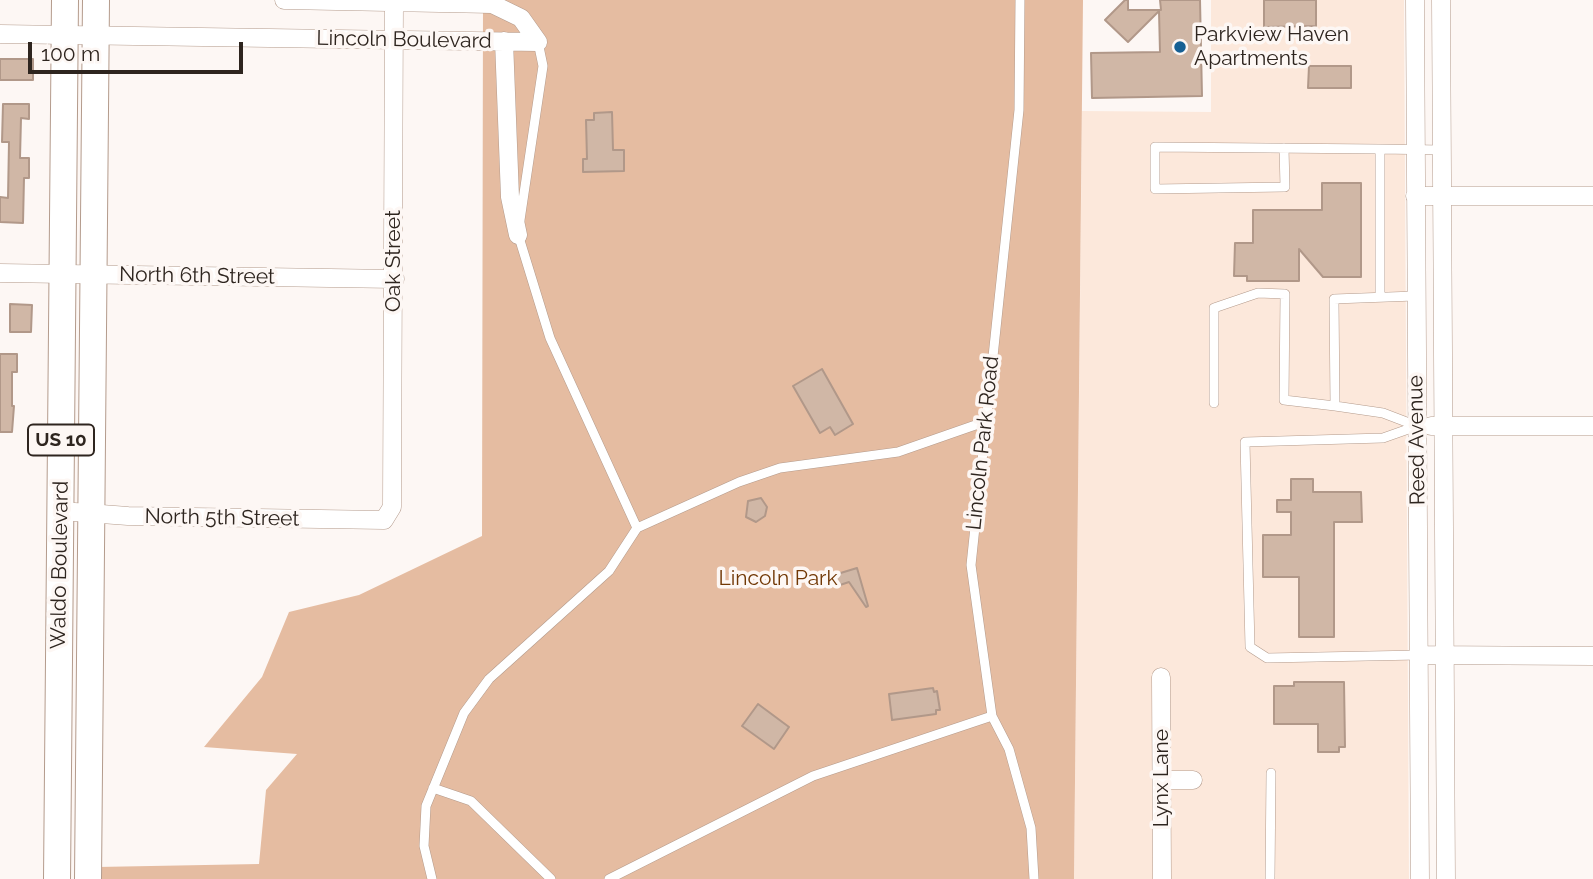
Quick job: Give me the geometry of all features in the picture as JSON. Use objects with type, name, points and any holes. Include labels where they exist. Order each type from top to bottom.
[{"type":"main road","name":"Waldo Boulevard","points":[[57,879],[65,0]]},
{"type":"main road","name":"Waldo Boulevard","points":[[88,879],[96,0]]},
{"type":"street","name":"Lincoln Boulevard","points":[[284,0],[492,4],[521,18],[538,42]]},
{"type":"street","name":"Reed Avenue","points":[[1415,0],[1420,879]]},
{"type":"street","name":"Reed Avenue","points":[[1441,0],[1446,879]]},
{"type":"street","name":"Oak Street","points":[[384,520],[392,508],[394,1]]},
{"type":"street","name":"Lincoln Boulevard","points":[[0,34],[538,42]]},
{"type":"street","points":[[504,41],[510,197],[518,235]]},
{"type":"street","points":[[1415,196],[1593,196]]},
{"type":"street","name":"North 6th Street","points":[[0,273],[395,279]]},
{"type":"street","points":[[1417,426],[1593,426]]},
{"type":"street","name":"North 5th Street","points":[[61,511],[91,514],[384,520]]},
{"type":"street","points":[[1419,656],[1593,656]]},
{"type":"street","name":"Lynx Lane","points":[[1161,677],[1162,879]]},
{"type":"street","points":[[1162,780],[1194,780]]},
{"type":"lane","name":"Lincoln Park Road","points":[[1020,0],[1019,110],[971,565],[992,716],[1009,749],[1031,828],[1034,879]]},
{"type":"lane","points":[[538,42],[543,66],[518,235],[550,338],[637,528]]},
{"type":"lane","points":[[1284,148],[1285,187],[1155,189],[1155,147],[1415,149],[1442,150]]},
{"type":"lane","points":[[1380,149],[1380,297]]},
{"type":"lane","points":[[1214,403],[1214,308],[1258,293],[1285,293],[1284,400],[1383,413],[1417,426]]},
{"type":"lane","points":[[1335,406],[1334,299],[1415,296]]},
{"type":"lane","points":[[432,879],[424,846],[424,820],[433,788],[464,713],[489,679],[609,571],[637,528],[739,482],[780,468],[898,452],[984,422]]},
{"type":"lane","points":[[1417,426],[1383,438],[1245,442],[1250,646],[1267,658],[1419,656]]},
{"type":"lane","points":[[609,879],[813,776],[992,716]]},
{"type":"lane","points":[[1270,879],[1271,773]]},
{"type":"lane","points":[[433,788],[471,801],[551,879]]},
{"type":"shaded area","points":[[1211,0],[1404,0],[1409,879],[1074,879],[1082,111],[1211,112]]},
{"type":"green space","name":"Lincoln Park","points":[[483,0],[1083,0],[1074,879],[97,879],[97,867],[259,864],[266,790],[297,754],[204,747],[262,677],[289,612],[359,595],[482,536]]},
{"type":"building","name":"Parkview Haven Apartments","points":[[1128,0],[1128,10],[1161,10],[1160,0],[1200,0],[1202,96],[1092,98],[1091,53],[1160,52],[1159,11],[1128,42],[1105,20]]},
{"type":"building","points":[[1264,0],[1316,0],[1316,26],[1264,27]]},
{"type":"building","points":[[0,59],[33,59],[33,80],[0,80]]},
{"type":"building","points":[[1309,66],[1351,66],[1351,88],[1308,88]]},
{"type":"building","points":[[3,104],[29,104],[29,119],[21,118],[20,158],[29,158],[29,178],[24,178],[23,223],[0,222],[0,197],[8,198],[9,142],[2,142]]},
{"type":"building","points":[[612,112],[613,150],[624,150],[624,171],[583,172],[583,159],[587,159],[586,120],[594,120],[594,113]]},
{"type":"building","points":[[1322,183],[1361,183],[1361,277],[1323,277],[1299,249],[1299,281],[1247,281],[1247,276],[1234,276],[1235,243],[1253,243],[1253,210],[1322,210]]},
{"type":"building","points":[[10,304],[32,305],[31,332],[10,332]]},
{"type":"building","points":[[0,354],[17,354],[17,372],[12,372],[12,432],[0,432]]},
{"type":"building","points":[[822,369],[853,424],[835,435],[830,427],[820,433],[793,386]]},
{"type":"building","points":[[1291,479],[1313,479],[1313,492],[1361,492],[1362,522],[1334,522],[1334,637],[1299,637],[1299,577],[1263,577],[1263,535],[1291,535],[1291,512],[1277,512],[1277,500],[1291,500]]},
{"type":"building","points":[[761,498],[767,507],[765,516],[756,522],[746,517],[748,501]]},
{"type":"building","points":[[857,568],[868,606],[866,607],[849,582],[837,586],[834,575]]},
{"type":"building","points":[[1294,682],[1344,682],[1345,747],[1339,747],[1339,752],[1318,752],[1318,724],[1274,724],[1274,686],[1294,686]]},
{"type":"building","points":[[933,688],[934,692],[937,691],[940,710],[936,710],[936,714],[892,720],[889,694]]},
{"type":"building","points":[[758,704],[789,727],[774,749],[742,726]]},
{"type":"place","name":"Parkview Haven Apartments","points":[[1180,47]]}]
